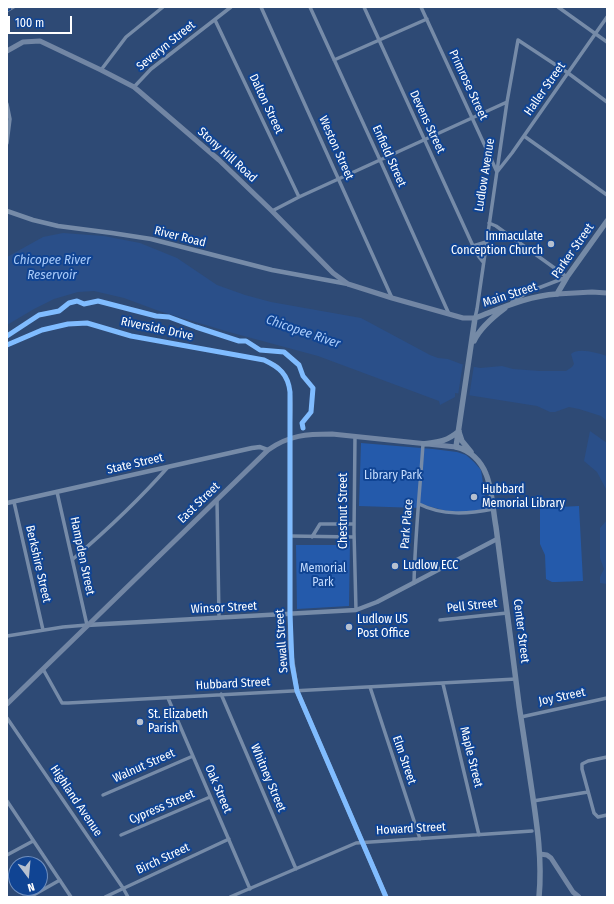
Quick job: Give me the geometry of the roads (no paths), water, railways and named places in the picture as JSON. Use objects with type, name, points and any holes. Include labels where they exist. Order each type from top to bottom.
[{"type":"main road","name":"Stony Hill Road","points":[[7,51],[23,42],[40,41],[134,87],[219,160],[333,273],[348,284],[422,307]]},
{"type":"main road","name":"Parker Street","points":[[557,294],[567,277],[607,221]]},
{"type":"main road","name":"Main Street","points":[[422,307],[462,318],[474,318],[510,304],[536,297],[592,292],[607,293]]},
{"type":"main road","points":[[471,347],[478,334],[493,318],[510,304]]},
{"type":"main road","name":"Ludlow Avenue","points":[[459,431],[474,318]]},
{"type":"main road","points":[[423,444],[448,440],[459,431]]},
{"type":"main road","points":[[456,447],[459,431]]},
{"type":"main road","points":[[459,431],[463,442],[476,458]]},
{"type":"main road","name":"East Street","points":[[7,704],[217,499],[268,450],[277,444],[290,438],[320,434],[355,436],[456,447]]},
{"type":"main road","name":"Center Street","points":[[456,447],[464,450],[476,458],[482,465],[487,475],[538,830],[540,854],[538,897]]},
{"type":"main road","points":[[540,854],[547,855],[551,858],[573,892],[579,897]]},
{"type":"street","points":[[101,70],[126,37],[163,7]]},
{"type":"street","name":"Severyn Street","points":[[134,87],[163,59],[231,7]]},
{"type":"street","name":"Weston Street","points":[[260,7],[392,298]]},
{"type":"street","name":"Enfield Street","points":[[310,7],[449,314]]},
{"type":"street","name":"Devens Street","points":[[364,7],[478,257],[483,262]]},
{"type":"street","name":"Primrose Street","points":[[422,7],[497,172]]},
{"type":"street","points":[[558,7],[607,42]]},
{"type":"street","name":"Haller Street","points":[[497,172],[607,17]]},
{"type":"street","points":[[334,60],[427,19]]},
{"type":"street","name":"Dalton Street","points":[[215,20],[299,197]]},
{"type":"street","name":"Ludlow Avenue","points":[[474,318],[477,310],[488,223],[518,40],[568,74]]},
{"type":"street","points":[[568,74],[607,102]]},
{"type":"street","points":[[272,211],[338,178],[507,102]]},
{"type":"street","points":[[7,104],[10,119],[7,143]]},
{"type":"street","points":[[524,136],[607,195]]},
{"type":"street","name":"River Road","points":[[7,211],[33,220],[58,226],[151,239],[272,270],[348,284]]},
{"type":"street","points":[[488,223],[496,226],[567,277]]},
{"type":"street","points":[[473,246],[486,242]]},
{"type":"street","points":[[510,304],[524,294],[567,277]]},
{"type":"street","name":"Riverside Drive","points":[[7,344],[42,330],[68,324],[87,323],[131,336],[264,360],[277,366],[284,375],[290,387],[290,438]]},
{"type":"street","name":"Chestnut Street","points":[[355,436],[354,537],[356,610]]},
{"type":"street","name":"Sewall Street","points":[[290,438],[290,614],[292,664],[297,691],[386,897]]},
{"type":"street","name":"Park Place","points":[[414,582],[423,444]]},
{"type":"street","name":"State Street","points":[[7,503],[257,447],[268,450]]},
{"type":"street","points":[[73,559],[125,512],[168,467]]},
{"type":"street","name":"Hampden Street","points":[[57,492],[87,625]]},
{"type":"street","points":[[217,499],[218,618]]},
{"type":"street","name":"Berkshire Street","points":[[14,502],[43,630]]},
{"type":"street","points":[[419,504],[437,511],[460,514],[493,510]]},
{"type":"street","points":[[312,536],[320,524],[354,524]]},
{"type":"street","points":[[290,536],[354,537]]},
{"type":"street","name":"Winsor Street","points":[[7,636],[87,625],[356,610],[364,608],[497,539]]},
{"type":"street","name":"Pell Street","points":[[440,620],[507,613]]},
{"type":"street","name":"Hubbard Street","points":[[43,669],[62,703],[516,679]]},
{"type":"street","name":"Maple Street","points":[[443,684],[479,835]]},
{"type":"street","name":"Elm Street","points":[[370,687],[420,838]]},
{"type":"street","name":"Whitney Street","points":[[222,694],[296,869]]},
{"type":"street","name":"Oak Street","points":[[168,698],[250,889]]},
{"type":"street","name":"Joy Street","points":[[521,717],[607,698]]},
{"type":"street","name":"Highland Avenue","points":[[7,718],[128,897]]},
{"type":"street","name":"Walnut Street","points":[[103,795],[193,756]]},
{"type":"street","points":[[607,757],[588,761],[582,764],[588,792],[596,816],[607,815]]},
{"type":"street","points":[[533,801],[588,792]]},
{"type":"street","name":"Cypress Street","points":[[121,835],[210,797]]},
{"type":"street","points":[[7,801],[71,897]]},
{"type":"street","name":"Howard Street","points":[[230,897],[356,843],[532,832]]},
{"type":"street","name":"Birch Street","points":[[105,897],[229,839]]},
{"type":"street","points":[[7,855],[33,841]]},
{"type":"street","points":[[30,897],[60,880]]},
{"type":"water","name":"Chicopee River Reservoir","points":[[63,233],[104,236],[140,243],[177,258],[217,285],[271,302],[361,318],[430,355],[461,364],[480,368],[502,366],[513,369],[566,371],[574,364],[571,354],[574,352],[588,351],[599,353],[607,356],[607,421],[601,416],[569,407],[555,412],[550,412],[537,406],[455,393],[455,397],[440,405],[439,401],[318,356],[229,332],[159,311],[124,298],[94,291],[78,292],[54,299],[7,325],[7,257],[43,237]]},
{"type":"water","points":[[590,431],[607,443],[607,491],[597,472],[584,461]]},
{"type":"water","points":[[607,520],[607,584],[600,583],[600,577],[604,569],[600,558],[600,528]]},
{"type":"railway","points":[[7,11],[14,7]]},
{"type":"place","name":"Immaculate Conception Church","points":[[551,244]]},
{"type":"place","name":"Hubbard Memorial Library","points":[[474,497]]},
{"type":"place","name":"Ludlow ECC","points":[[395,566]]},
{"type":"place","name":"Ludlow US Post Office","points":[[349,627]]},
{"type":"place","name":"St. Elizabeth Parish","points":[[140,722]]},
{"type":"water label","name":"Chicopee River","points":[[303,332]]},
{"type":"park label","name":"Library Park","points":[[393,476]]},
{"type":"park label","name":"Memorial Park","points":[[323,576]]}]
